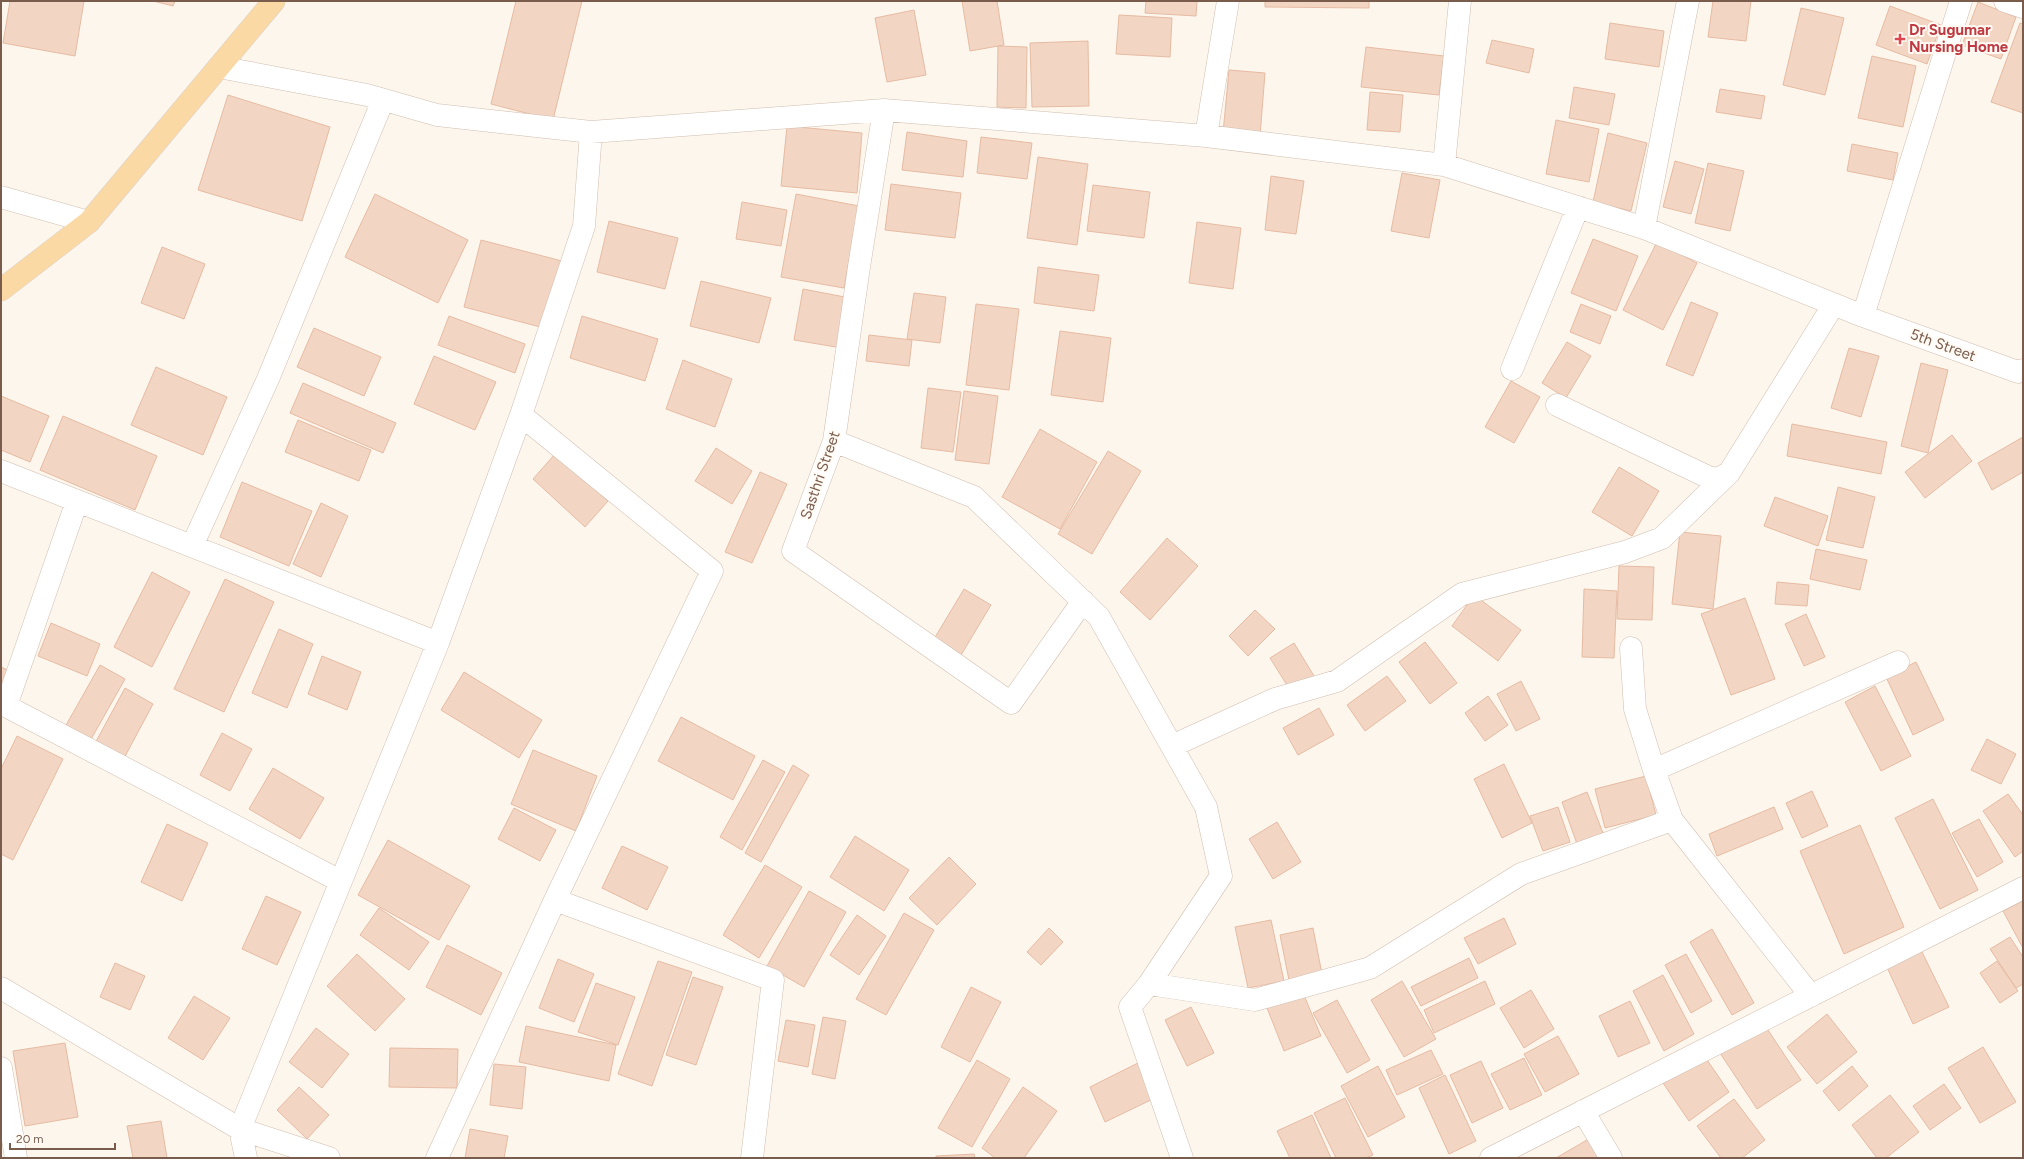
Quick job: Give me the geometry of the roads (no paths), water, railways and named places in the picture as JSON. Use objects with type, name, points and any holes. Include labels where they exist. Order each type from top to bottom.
[{"type":"main road","points":[[1,290],[88,222],[274,1]]},
{"type":"street","points":[[1206,136],[1228,1]]},
{"type":"street","points":[[1444,165],[1460,1]]},
{"type":"street","points":[[1644,228],[1688,1]]},
{"type":"street","points":[[1863,316],[1961,1]]},
{"type":"street","points":[[2005,1],[2023,7]]},
{"type":"street","name":"5th Street","points":[[219,67],[383,100],[437,115],[591,132],[884,110],[1206,136],[1444,165],[1644,228],[1863,316],[2018,372],[2023,370]]},
{"type":"street","points":[[192,546],[268,379],[383,100]]},
{"type":"street","name":"Sasthri Street","points":[[884,110],[859,266],[834,441],[793,551],[1011,703],[1083,601]]},
{"type":"street","points":[[246,1158],[240,1129],[438,643],[521,415],[584,226],[591,132]]},
{"type":"street","points":[[1,197],[88,222]]},
{"type":"street","points":[[1512,369],[1578,207]]},
{"type":"street","points":[[1172,746],[1275,699],[1337,681],[1462,594],[1625,552],[1662,538],[1729,474],[1834,304]]},
{"type":"street","points":[[1557,406],[1708,477],[1717,480],[1729,474]]},
{"type":"street","points":[[437,1158],[555,900],[712,571],[521,415]]},
{"type":"street","points":[[834,441],[974,497],[1083,601],[1099,617],[1206,807],[1221,876],[1149,984],[1130,1007],[1182,1158]]},
{"type":"street","points":[[1,471],[438,643]]},
{"type":"street","points":[[77,501],[6,706],[340,882]]},
{"type":"street","points":[[1631,648],[1635,710],[1672,820],[1811,996]]},
{"type":"street","points":[[1654,770],[1898,662]]},
{"type":"street","points":[[1149,984],[1254,1000],[1370,968],[1521,874],[1672,820]]},
{"type":"street","points":[[1490,1158],[2023,888]]},
{"type":"street","points":[[555,900],[774,980],[752,1158]]},
{"type":"street","points":[[1,988],[240,1129],[329,1158]]},
{"type":"street","points":[[1,1068],[16,1158]]},
{"type":"street","points":[[1583,1111],[1610,1158]]},
{"type":"place","name":"Dr Sugumar Nursing Home","points":[[1900,39]]}]
